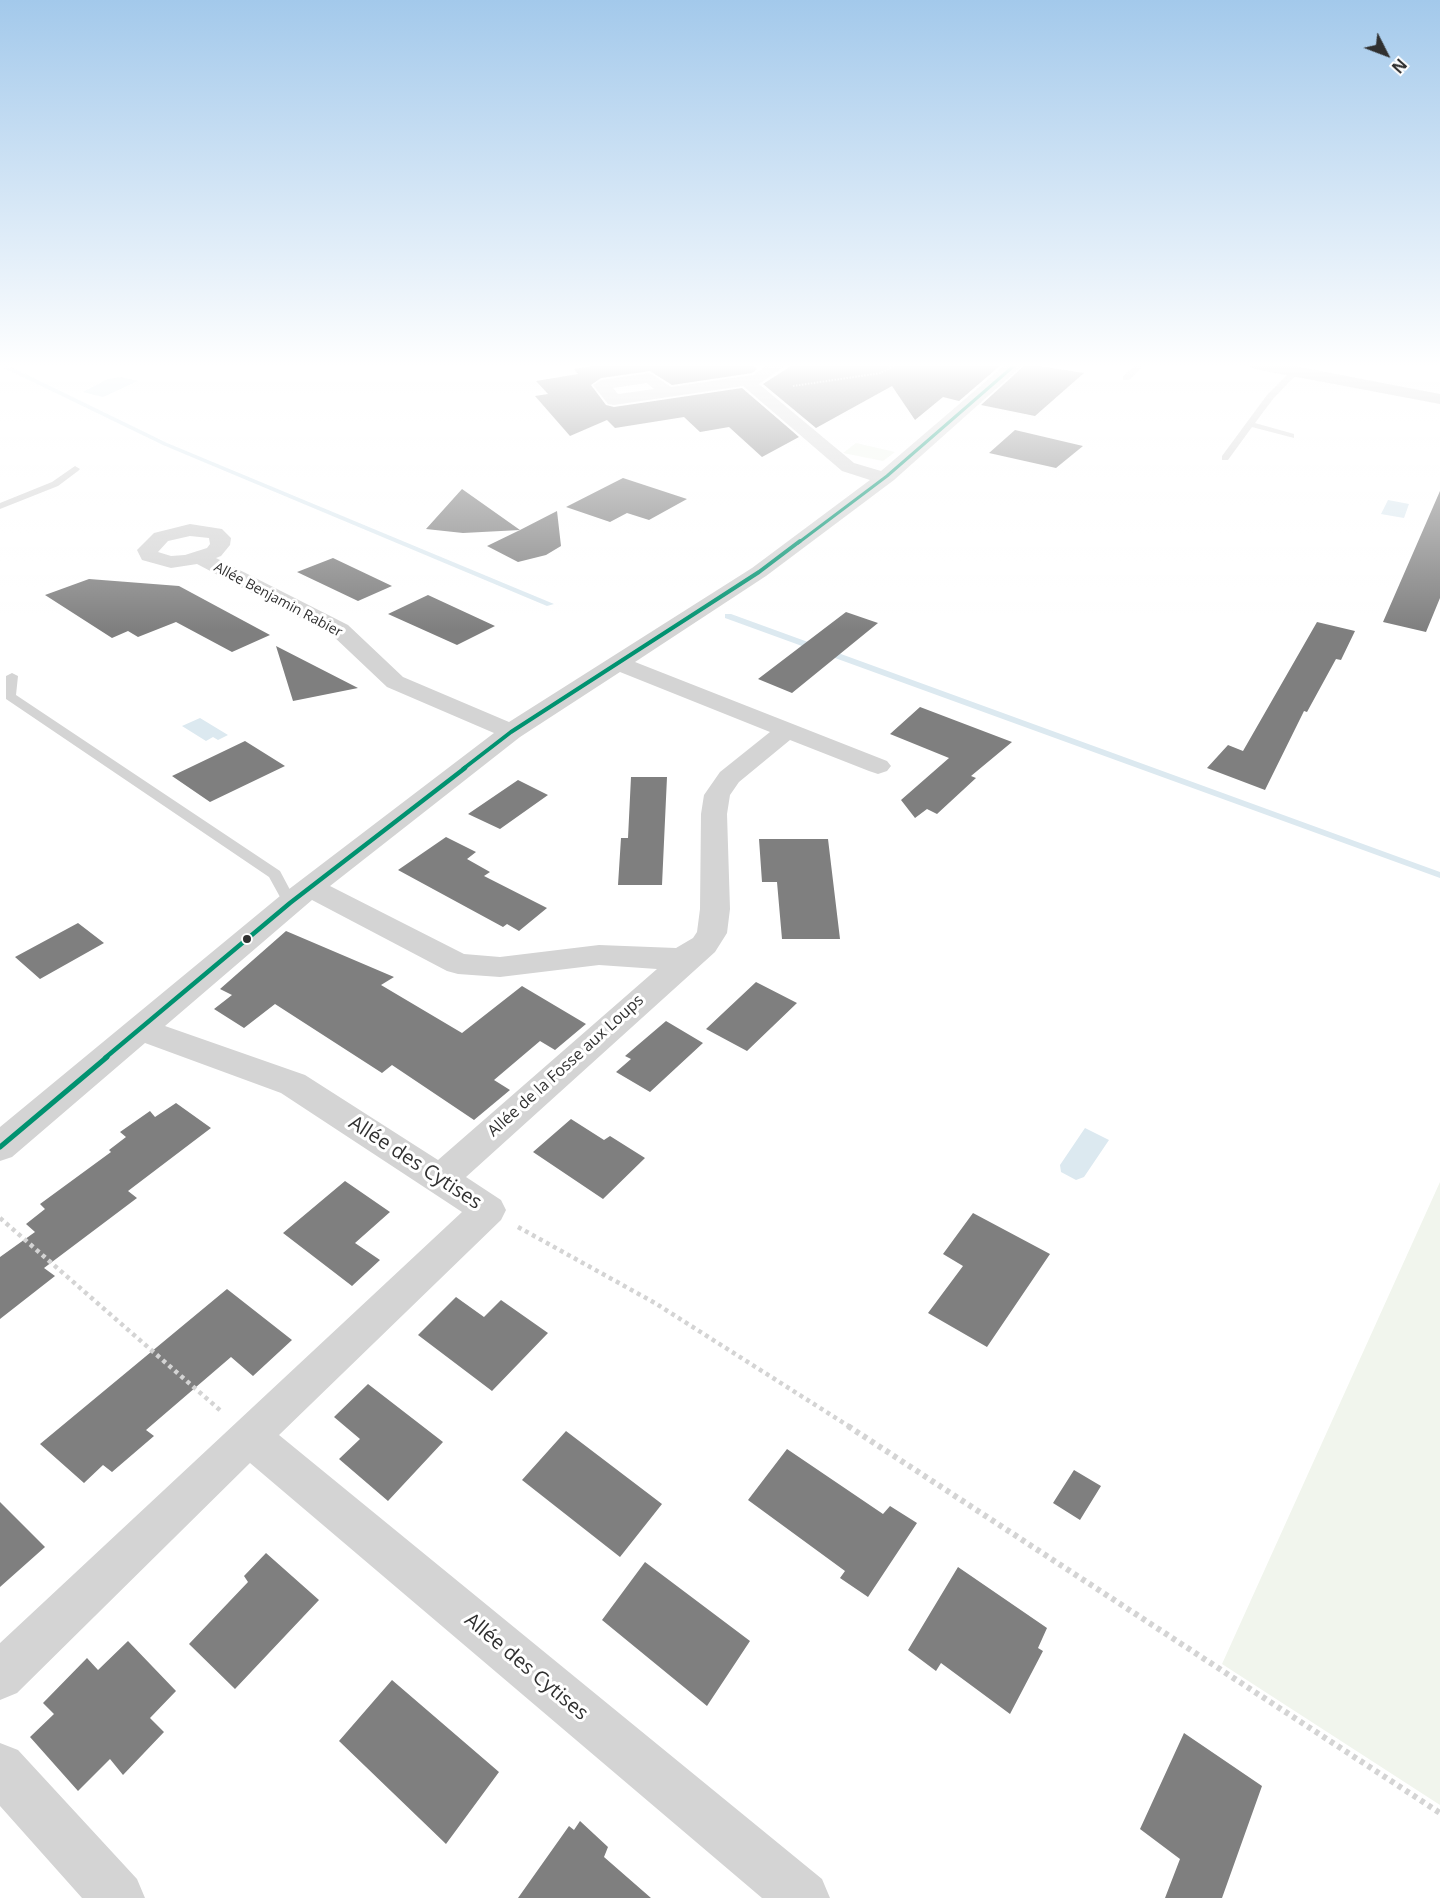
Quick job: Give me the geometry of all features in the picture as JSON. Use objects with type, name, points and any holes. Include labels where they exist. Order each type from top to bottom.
[{"type":"street","points":[[831,453],[848,467],[884,478]]},
{"type":"street","points":[[0,1147],[300,895],[510,732],[759,572],[884,478],[913,453]]},
{"type":"street","points":[[144,520],[171,533]]},
{"type":"street","name":"Allée Benjamin Rabier","points":[[204,530],[221,538],[220,545],[214,552],[200,558],[171,562],[149,556],[147,550],[151,543],[171,533],[204,530]]},
{"type":"street","name":"Allée Benjamin Rabier","points":[[200,558],[340,630],[395,682],[510,732]]},
{"type":"street","points":[[617,663],[878,766]]},
{"type":"street","name":"Allée de la Fosse aux Loups","points":[[440,1179],[704,945],[712,933],[715,909],[714,814],[717,795],[729,777],[786,731]]},
{"type":"street","points":[[300,895],[458,964],[500,967],[577,956],[599,955],[651,959],[678,958],[693,953]]},
{"type":"street","name":"Allée des Cytises","points":[[0,1676],[488,1210],[293,1084],[139,1029]]},
{"type":"street","name":"Allée des Cytises","points":[[249,1436],[803,1898]]},
{"type":"street","points":[[0,1768],[118,1898]]},
{"type":"lane","points":[[1225,458],[1229,453]]},
{"type":"lane","points":[[0,506],[55,484],[75,469]]},
{"type":"lane","points":[[12,676],[10,696],[275,874],[300,895]]},
{"type":"path","points":[[488,1210],[655,1303],[1440,1813]]},
{"type":"path","points":[[0,1218],[249,1436]]},
{"type":"shaded area","points":[[844,453],[894,453],[883,461]]},
{"type":"shaded area","points":[[1388,500],[1409,504],[1404,518],[1381,514]]},
{"type":"shaded area","points":[[200,718],[228,735],[218,740],[213,737],[206,741],[182,726]]},
{"type":"shaded area","points":[[1085,1128],[1109,1140],[1084,1177],[1076,1180],[1061,1172],[1060,1165]]},
{"type":"shaded area","points":[[1440,1182],[1440,1805],[1222,1664]]},
{"type":"building","points":[[757,453],[770,453],[762,457]]},
{"type":"building","points":[[989,453],[1075,453],[1056,468]]},
{"type":"building","points":[[623,478],[687,499],[649,520],[627,513],[610,522],[566,507]]},
{"type":"building","points":[[462,489],[520,530],[463,533],[426,529]]},
{"type":"building","points":[[1440,491],[1440,598],[1426,632],[1383,622]]},
{"type":"building","points":[[557,511],[561,546],[546,555],[518,562],[487,546]]},
{"type":"building","points":[[333,558],[392,586],[358,601],[297,572]]},
{"type":"building","points":[[89,579],[179,586],[270,635],[232,652],[176,622],[138,637],[128,631],[112,638],[45,595]]},
{"type":"building","points":[[428,595],[495,626],[457,645],[388,614]]},
{"type":"building","points":[[846,612],[878,623],[792,693],[758,679]]},
{"type":"building","points":[[1317,622],[1355,631],[1341,660],[1336,659],[1307,712],[1304,711],[1265,790],[1207,768],[1228,745],[1243,751]]},
{"type":"building","points":[[276,646],[358,688],[293,701]]},
{"type":"building","points":[[920,707],[1012,742],[971,776],[976,778],[937,814],[927,809],[915,818],[901,800],[949,758],[890,734]]},
{"type":"building","points":[[245,741],[285,766],[210,802],[172,776]]},
{"type":"building","points":[[631,777],[667,777],[662,885],[618,885],[621,838],[628,838]]},
{"type":"building","points":[[518,780],[548,795],[500,829],[468,814]]},
{"type":"building","points":[[446,837],[476,852],[467,859],[490,872],[484,876],[547,908],[519,931],[507,924],[503,927],[398,870]]},
{"type":"building","points":[[759,839],[828,839],[840,939],[782,939],[777,882],[762,882]]},
{"type":"building","points":[[78,923],[104,943],[40,979],[15,957]]},
{"type":"building","points":[[286,931],[394,977],[381,985],[462,1033],[522,986],[586,1024],[555,1050],[540,1041],[494,1080],[510,1090],[474,1120],[392,1065],[382,1073],[275,1004],[244,1028],[214,1009],[232,995],[220,989]]},
{"type":"building","points":[[756,982],[797,1003],[747,1051],[706,1029]]},
{"type":"building","points":[[666,1021],[703,1043],[650,1092],[616,1072],[631,1059],[625,1056]]},
{"type":"building","points":[[176,1103],[211,1128],[128,1191],[137,1198],[44,1268],[55,1276],[0,1319],[0,1257],[35,1232],[26,1224],[45,1209],[40,1204],[111,1152],[109,1150],[126,1137],[120,1132],[150,1111],[155,1117]]},
{"type":"building","points":[[571,1119],[604,1140],[610,1136],[645,1158],[603,1199],[533,1152]]},
{"type":"building","points":[[345,1181],[390,1212],[355,1243],[380,1260],[352,1286],[283,1233]]},
{"type":"building","points":[[973,1213],[1050,1254],[987,1347],[928,1313],[963,1266],[943,1254]]},
{"type":"building","points":[[227,1289],[292,1340],[253,1376],[231,1357],[146,1430],[154,1436],[112,1472],[103,1465],[84,1483],[40,1444]]},
{"type":"building","points":[[456,1297],[484,1317],[501,1300],[548,1333],[492,1391],[418,1335]]},
{"type":"building","points":[[368,1384],[443,1442],[388,1501],[339,1459],[360,1439],[334,1417]]},
{"type":"building","points":[[566,1431],[662,1504],[620,1557],[522,1480]]},
{"type":"building","points":[[787,1449],[883,1514],[890,1506],[917,1523],[868,1597],[840,1578],[845,1571],[748,1500]]},
{"type":"building","points":[[1074,1470],[1101,1486],[1080,1520],[1053,1503]]},
{"type":"building","points":[[0,1502],[45,1547],[0,1587]]},
{"type":"building","points":[[266,1553],[319,1600],[235,1689],[189,1644],[248,1582],[244,1576]]},
{"type":"building","points":[[645,1562],[750,1641],[707,1706],[602,1620]]},
{"type":"building","points":[[958,1567],[1047,1628],[1038,1648],[1043,1651],[1010,1714],[941,1663],[936,1671],[908,1650]]},
{"type":"building","points":[[128,1641],[176,1691],[150,1718],[164,1732],[123,1775],[110,1759],[78,1791],[30,1737],[54,1714],[43,1703],[87,1658],[98,1670]]},
{"type":"building","points":[[392,1680],[499,1772],[446,1844],[339,1741]]},
{"type":"building","points":[[1184,1733],[1262,1786],[1222,1898],[1165,1898],[1180,1859],[1140,1829]]},
{"type":"building","points":[[580,1821],[608,1847],[604,1857],[651,1898],[518,1898],[569,1826],[574,1830]]},
{"type":"waterway","points":[[186,453],[550,604]]},
{"type":"waterway","points":[[728,616],[1440,875]]},
{"type":"transit line","points":[[0,1147],[290,903],[511,732],[759,572],[887,476],[914,453]]}]
